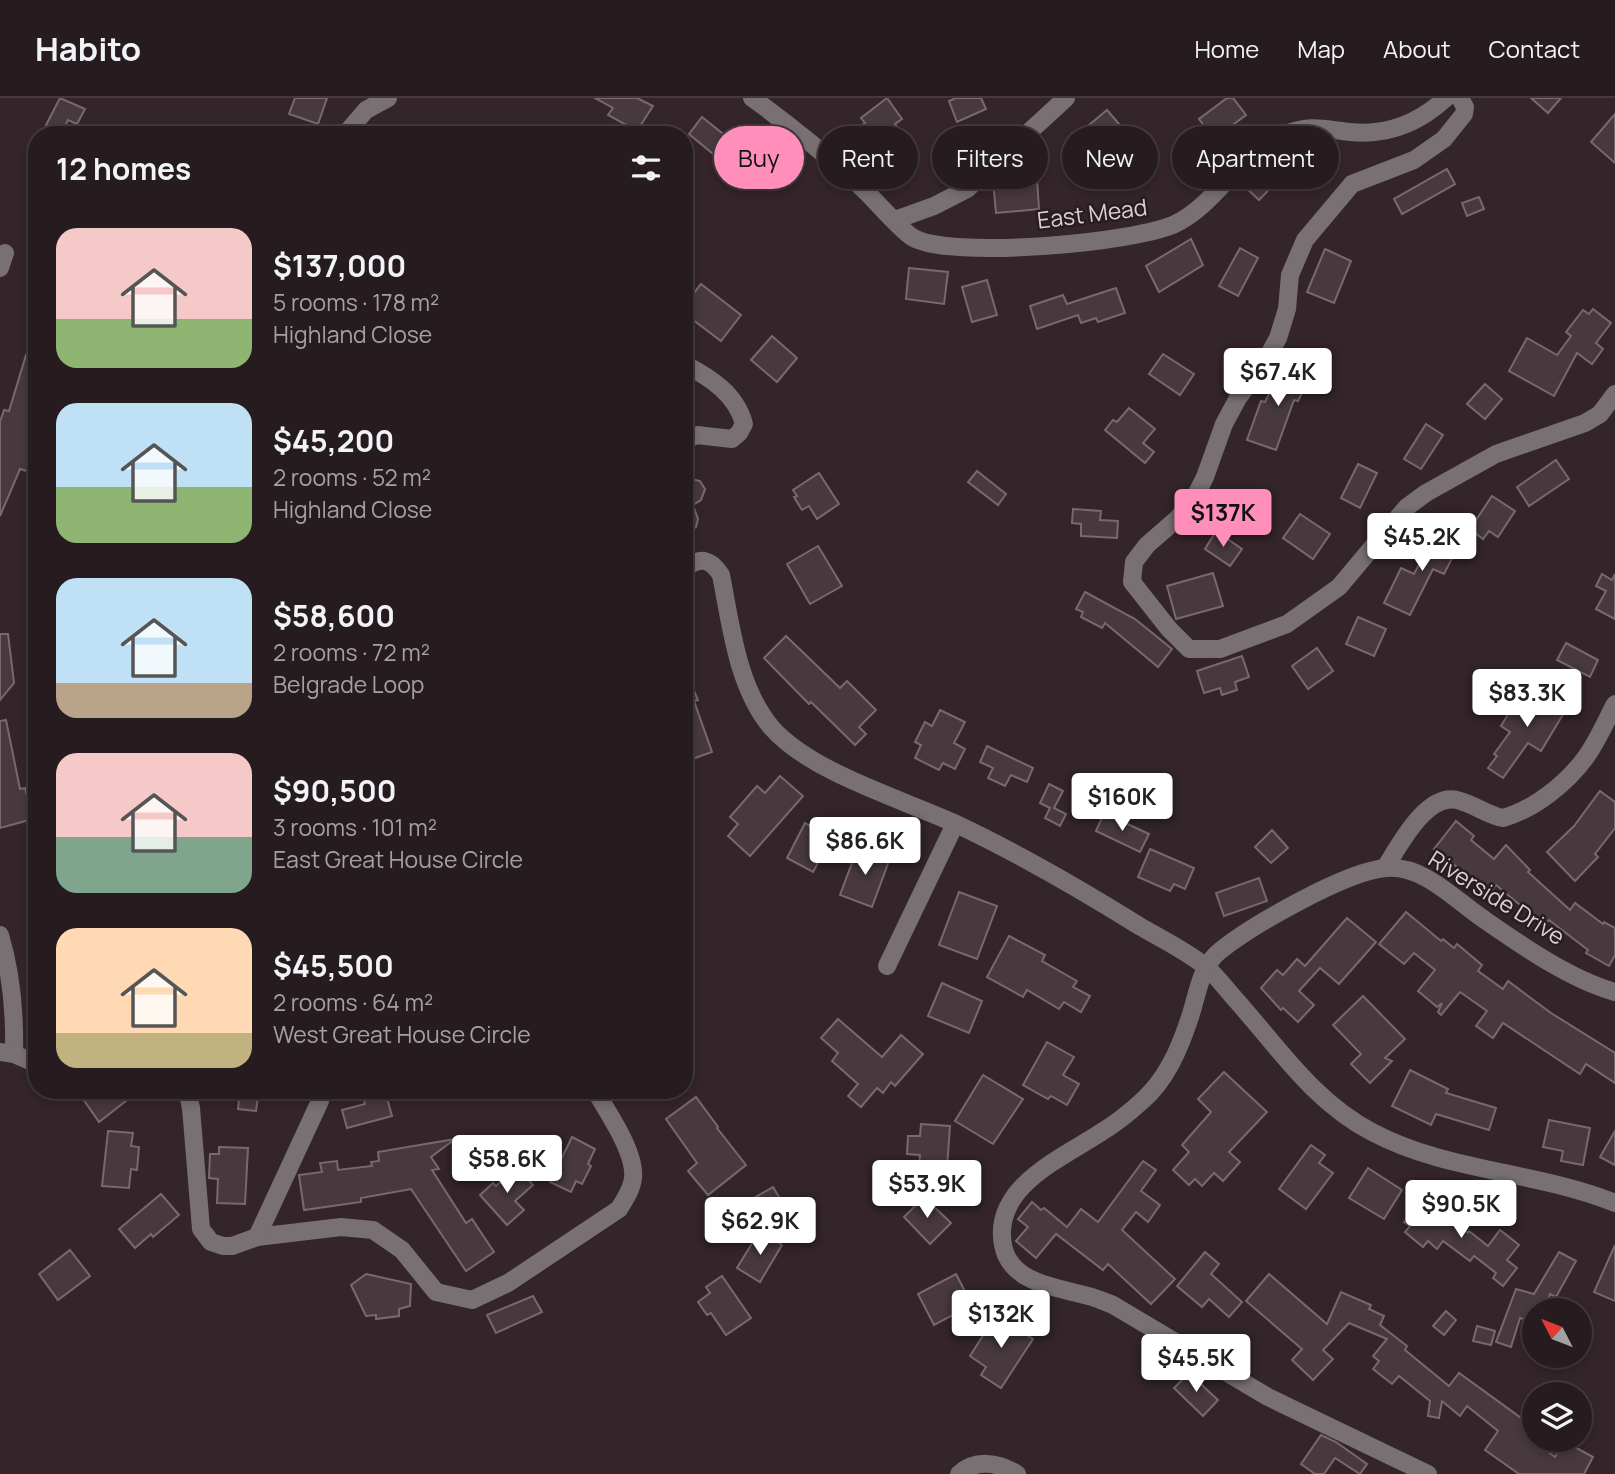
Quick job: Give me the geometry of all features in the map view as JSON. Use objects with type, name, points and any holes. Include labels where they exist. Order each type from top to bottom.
[{"type":"street","points":[[352,126],[366,110],[388,98]]},
{"type":"street","name":"East Mead","points":[[752,98],[802,134],[910,236],[925,243],[982,247],[1069,244],[1164,229],[1190,216],[1248,161],[1280,136],[1318,126],[1366,133],[1403,126],[1420,119],[1446,98]]},
{"type":"street","points":[[895,220],[925,210],[967,189],[1066,98]]},
{"type":"street","points":[[1462,102],[1460,122],[1426,154],[1352,184],[1305,240],[1290,275],[1287,309],[1278,338],[1224,424],[1195,497],[1178,518],[1147,545],[1134,562],[1132,582],[1168,629],[1189,649],[1220,649],[1268,632],[1287,624],[1339,587],[1407,507],[1426,493],[1496,454],[1585,423],[1600,414],[1615,394]]},
{"type":"street","points":[[693,369],[732,398],[744,424],[732,439],[693,437]]},
{"type":"street","points":[[693,562],[705,561],[715,566],[721,575],[746,681],[761,713],[790,746],[803,756],[955,824],[1089,895],[1205,966],[1328,1104],[1371,1132],[1396,1144],[1437,1157],[1554,1182],[1615,1203]]},
{"type":"street","points":[[1385,868],[1416,821],[1437,802],[1458,800],[1484,813],[1503,818],[1512,816],[1543,798],[1585,759],[1615,704]]},
{"type":"street","points":[[887,965],[955,824]]},
{"type":"street","name":"Riverside Drive","points":[[1205,966],[1220,951],[1260,924],[1340,882],[1385,868],[1404,869],[1424,876],[1482,918],[1571,974],[1615,992]]},
{"type":"street","points":[[0,935],[9,963],[15,1010],[7,1053],[28,1061]]},
{"type":"street","points":[[1205,966],[1177,1053],[1161,1080],[1127,1115],[1058,1158],[1027,1182],[1007,1211],[1002,1229],[1006,1255],[1011,1265],[1038,1282],[1113,1305],[1268,1397],[1428,1474]]},
{"type":"street","points":[[189,1099],[201,1229],[211,1242],[232,1246],[257,1237],[341,1227],[373,1230],[402,1250],[436,1292],[472,1300],[508,1283],[619,1209],[629,1193],[634,1176],[632,1162],[600,1099]]},
{"type":"street","points":[[257,1237],[319,1099]]},
{"type":"street","points":[[959,1474],[970,1465],[989,1464],[1017,1474]]},
{"type":"building","points":[[60,98],[85,109],[77,124],[68,120],[65,126],[46,125]]},
{"type":"building","points":[[295,98],[327,98],[318,124],[289,114]]},
{"type":"building","points":[[595,98],[637,98],[653,106],[640,126],[628,126],[608,115],[613,108]]},
{"type":"building","points":[[887,98],[902,119],[895,124],[896,126],[861,126],[865,123],[861,118]]},
{"type":"building","points":[[956,98],[981,98],[986,109],[957,122],[949,101]]},
{"type":"building","points":[[1227,98],[1233,98],[1246,115],[1231,126],[1204,126],[1199,119]]},
{"type":"building","points":[[1531,98],[1561,98],[1548,113]]},
{"type":"building","points":[[1107,110],[1121,126],[1088,126]]},
{"type":"building","points":[[1615,114],[1615,163],[1591,142]]},
{"type":"building","points":[[702,117],[714,127],[714,155],[693,137],[693,129]]},
{"type":"building","points":[[1447,169],[1455,184],[1402,214],[1394,199]]},
{"type":"building","points":[[994,189],[1038,189],[1039,209],[996,213]]},
{"type":"building","points":[[1247,189],[1270,189],[1259,200]]},
{"type":"building","points":[[1479,197],[1484,209],[1467,216],[1462,203]]},
{"type":"building","points":[[1191,239],[1203,265],[1159,292],[1146,266]]},
{"type":"building","points":[[1240,248],[1258,258],[1238,296],[1219,286]]},
{"type":"building","points":[[1325,249],[1351,261],[1334,303],[1307,292]]},
{"type":"building","points":[[909,268],[948,272],[944,304],[906,299]]},
{"type":"building","points":[[987,280],[997,315],[972,322],[962,287]]},
{"type":"building","points":[[701,284],[741,315],[721,341],[693,320],[693,294]]},
{"type":"building","points":[[1116,288],[1125,313],[1098,322],[1096,318],[1081,323],[1078,315],[1037,329],[1030,306],[1063,295],[1067,304]]},
{"type":"building","points":[[1593,309],[1611,323],[1596,343],[1603,349],[1592,364],[1577,353],[1554,396],[1509,371],[1527,338],[1557,355],[1571,336],[1566,332],[1583,310],[1589,314]]},
{"type":"building","points":[[772,336],[797,358],[777,382],[751,360]]},
{"type":"building","points":[[1163,354],[1194,374],[1180,395],[1149,374]]},
{"type":"building","points":[[28,356],[28,471],[20,469],[0,516],[0,422],[4,410],[9,411]]},
{"type":"building","points":[[1295,361],[1309,368],[1301,385],[1305,387],[1298,401],[1294,400],[1276,450],[1247,440],[1261,401],[1265,402],[1278,377],[1286,378]]},
{"type":"building","points":[[1485,384],[1502,399],[1485,419],[1467,404]]},
{"type":"building","points":[[1129,408],[1155,429],[1143,443],[1154,452],[1145,463],[1105,430],[1113,420],[1117,422]]},
{"type":"building","points":[[1426,424],[1443,435],[1421,469],[1404,459]]},
{"type":"building","points":[[1556,460],[1569,479],[1529,506],[1517,487]]},
{"type":"building","points":[[1358,464],[1377,473],[1360,508],[1341,498]]},
{"type":"building","points":[[977,471],[1006,494],[998,505],[968,482]]},
{"type":"building","points":[[819,473],[839,504],[817,519],[809,506],[802,510],[793,490]]},
{"type":"building","points":[[693,479],[700,481],[705,489],[701,500],[693,505]]},
{"type":"building","points":[[1492,496],[1515,511],[1498,537],[1489,531],[1483,539],[1470,529]]},
{"type":"building","points":[[693,505],[698,519],[693,529]]},
{"type":"building","points":[[1073,509],[1101,511],[1100,520],[1118,521],[1117,538],[1081,536],[1081,524],[1072,523]]},
{"type":"building","points":[[1300,514],[1330,534],[1313,559],[1283,538]]},
{"type":"building","points":[[1438,529],[1461,541],[1444,574],[1433,569],[1410,615],[1384,603],[1401,568],[1414,574]]},
{"type":"building","points":[[1216,531],[1242,549],[1230,566],[1205,549]]},
{"type":"building","points":[[818,546],[842,586],[810,604],[787,564]]},
{"type":"building","points":[[1213,573],[1223,606],[1176,619],[1167,586]]},
{"type":"building","points":[[1602,574],[1612,580],[1615,574],[1615,619],[1596,609],[1606,591],[1596,586]]},
{"type":"building","points":[[1085,592],[1135,619],[1172,649],[1158,667],[1105,623],[1102,628],[1081,617],[1083,612],[1076,609]]},
{"type":"building","points":[[1358,617],[1386,629],[1374,656],[1346,644]]},
{"type":"building","points":[[0,634],[8,634],[14,683],[0,700]]},
{"type":"building","points":[[786,636],[840,688],[847,681],[876,710],[859,727],[866,734],[855,745],[811,702],[809,704],[764,658]]},
{"type":"building","points":[[1566,643],[1598,660],[1590,677],[1557,660]]},
{"type":"building","points":[[1317,648],[1333,671],[1308,689],[1292,666]]},
{"type":"building","points":[[1242,656],[1249,677],[1235,682],[1237,690],[1222,695],[1220,688],[1204,693],[1197,671]]},
{"type":"building","points":[[693,688],[698,700],[694,701],[712,752],[693,759]]},
{"type":"building","points":[[1545,691],[1568,706],[1541,751],[1528,743],[1503,778],[1488,768],[1497,756],[1494,754],[1510,732],[1501,726],[1521,693],[1537,703]]},
{"type":"building","points":[[940,710],[965,722],[954,743],[965,749],[955,769],[943,763],[939,770],[915,758],[921,745],[915,742],[925,722],[932,726]]},
{"type":"building","points":[[6,720],[20,789],[25,788],[28,800],[28,820],[0,828],[0,721]]},
{"type":"building","points":[[987,746],[1033,768],[1027,782],[1011,775],[1005,786],[988,778],[993,768],[980,762]]},
{"type":"building","points":[[780,776],[803,796],[750,856],[728,836],[738,824],[730,817],[757,786],[765,793]]},
{"type":"building","points":[[1049,784],[1063,791],[1054,808],[1066,814],[1060,826],[1045,818],[1050,808],[1040,803]]},
{"type":"building","points":[[1600,791],[1615,802],[1615,828],[1595,854],[1598,857],[1575,881],[1547,852],[1574,826]]},
{"type":"building","points":[[1104,813],[1149,834],[1140,852],[1096,831]]},
{"type":"building","points":[[1456,821],[1474,836],[1471,840],[1494,859],[1506,845],[1530,870],[1528,872],[1570,910],[1575,903],[1603,924],[1604,922],[1615,928],[1615,955],[1609,966],[1586,953],[1588,950],[1549,920],[1544,925],[1496,885],[1490,893],[1434,849]]},
{"type":"building","points":[[805,823],[832,838],[813,872],[787,858]]},
{"type":"building","points":[[1272,830],[1288,848],[1271,863],[1255,847]]},
{"type":"building","points":[[858,847],[890,858],[872,907],[840,895]]},
{"type":"building","points":[[1150,849],[1194,868],[1185,889],[1174,884],[1170,891],[1138,877]]},
{"type":"building","points":[[1259,878],[1267,901],[1224,916],[1216,893]]},
{"type":"building","points":[[959,892],[997,906],[977,959],[939,945]]},
{"type":"building","points":[[1406,912],[1441,941],[1443,939],[1454,948],[1457,944],[1482,965],[1478,971],[1503,989],[1508,981],[1551,1013],[1615,1053],[1615,1083],[1586,1064],[1580,1074],[1503,1023],[1493,1038],[1476,1026],[1487,1011],[1460,992],[1441,1015],[1438,1012],[1442,1003],[1437,1007],[1418,991],[1435,970],[1414,953],[1404,964],[1379,944]]},
{"type":"building","points":[[1347,918],[1376,942],[1339,984],[1320,968],[1299,991],[1314,1005],[1298,1022],[1283,1008],[1281,1010],[1261,988],[1277,970],[1283,975],[1297,959],[1305,966]]},
{"type":"building","points":[[1009,936],[1045,955],[1042,961],[1077,981],[1073,987],[1090,996],[1081,1012],[1064,1002],[1059,1009],[1027,990],[1023,997],[987,977]]},
{"type":"building","points":[[942,983],[982,1001],[969,1033],[928,1016]]},
{"type":"building","points":[[1363,996],[1405,1039],[1385,1058],[1392,1061],[1370,1083],[1351,1064],[1361,1054],[1333,1025]]},
{"type":"building","points":[[838,1019],[882,1057],[901,1035],[923,1054],[895,1086],[891,1082],[883,1093],[877,1088],[861,1107],[848,1096],[858,1084],[832,1061],[838,1053],[821,1038]]},
{"type":"building","points":[[1047,1042],[1074,1057],[1063,1075],[1079,1084],[1067,1105],[1051,1096],[1048,1099],[1023,1085]]},
{"type":"building","points":[[1410,1070],[1448,1089],[1446,1093],[1496,1108],[1489,1130],[1436,1114],[1431,1125],[1392,1106]]},
{"type":"building","points":[[1224,1072],[1267,1112],[1229,1152],[1240,1162],[1223,1181],[1214,1173],[1202,1186],[1195,1179],[1189,1185],[1173,1170],[1189,1152],[1182,1145],[1211,1112],[1198,1099]]},
{"type":"building","points":[[983,1075],[1023,1099],[993,1144],[955,1121]]},
{"type":"building","points":[[696,1097],[746,1165],[708,1195],[688,1171],[697,1163],[666,1119]]},
{"type":"building","points":[[83,1099],[128,1099],[99,1122]]},
{"type":"building","points":[[239,1099],[258,1099],[256,1111],[238,1109]]},
{"type":"building","points":[[364,1099],[387,1099],[392,1116],[347,1128],[342,1110],[365,1104]]},
{"type":"building","points":[[1549,1120],[1590,1128],[1583,1165],[1561,1161],[1563,1151],[1543,1147]]},
{"type":"building","points":[[921,1124],[950,1126],[947,1168],[919,1166],[920,1155],[907,1154],[908,1136],[920,1136]]},
{"type":"building","points":[[108,1131],[133,1133],[131,1146],[139,1147],[137,1170],[131,1169],[129,1188],[102,1186]]},
{"type":"building","points":[[1615,1131],[1615,1165],[1600,1157]]},
{"type":"building","points":[[572,1137],[595,1149],[588,1164],[591,1166],[582,1184],[576,1181],[571,1192],[550,1182]]},
{"type":"building","points":[[455,1139],[431,1157],[439,1169],[432,1170],[466,1223],[472,1219],[494,1252],[466,1271],[411,1189],[361,1198],[361,1202],[304,1210],[299,1175],[322,1172],[320,1163],[337,1161],[338,1170],[372,1166],[371,1162],[379,1161],[378,1152]]},
{"type":"building","points":[[1311,1145],[1325,1155],[1319,1163],[1333,1173],[1306,1209],[1279,1189]]},
{"type":"building","points":[[219,1147],[248,1148],[245,1204],[217,1203],[218,1179],[209,1178],[210,1154],[219,1154]]},
{"type":"building","points":[[1143,1161],[1156,1170],[1141,1191],[1160,1205],[1148,1222],[1136,1212],[1122,1230],[1175,1279],[1151,1304],[1108,1264],[1103,1270],[1056,1234],[1036,1258],[1016,1241],[1028,1227],[1018,1219],[1032,1202],[1067,1227],[1081,1209],[1098,1222]]},
{"type":"building","points":[[517,1167],[533,1185],[515,1201],[524,1210],[507,1225],[480,1195],[493,1183],[496,1186]]},
{"type":"building","points":[[1368,1168],[1402,1190],[1384,1219],[1349,1198]]},
{"type":"building","points":[[773,1187],[785,1207],[757,1223],[745,1203]]},
{"type":"building","points":[[161,1194],[179,1215],[135,1248],[119,1229]]},
{"type":"building","points":[[924,1197],[951,1223],[930,1244],[904,1217]]},
{"type":"building","points":[[1424,1197],[1488,1246],[1500,1230],[1519,1245],[1507,1260],[1517,1268],[1503,1286],[1493,1278],[1496,1273],[1474,1256],[1470,1261],[1443,1241],[1437,1249],[1428,1241],[1423,1247],[1405,1232],[1410,1226],[1404,1222]]},
{"type":"building","points":[[759,1232],[782,1245],[760,1282],[737,1268]]},
{"type":"building","points":[[1615,1245],[1615,1301],[1594,1292]]},
{"type":"building","points":[[70,1250],[90,1276],[58,1300],[39,1274]]},
{"type":"building","points":[[1205,1252],[1219,1264],[1211,1274],[1242,1302],[1229,1317],[1209,1299],[1202,1307],[1177,1286]]},
{"type":"building","points":[[1559,1252],[1576,1261],[1556,1297],[1550,1294],[1549,1298],[1522,1298],[1522,1319],[1511,1347],[1496,1342],[1516,1289],[1534,1294]]},
{"type":"building","points":[[366,1274],[411,1284],[410,1306],[399,1309],[399,1316],[376,1319],[376,1315],[366,1316],[351,1285]]},
{"type":"building","points":[[956,1274],[972,1305],[934,1325],[918,1294]]},
{"type":"building","points":[[1269,1274],[1327,1324],[1341,1292],[1371,1305],[1369,1309],[1384,1316],[1380,1325],[1407,1346],[1405,1350],[1449,1386],[1459,1373],[1522,1419],[1522,1452],[1548,1452],[1555,1457],[1558,1452],[1584,1452],[1593,1457],[1584,1474],[1519,1474],[1485,1450],[1498,1431],[1467,1406],[1460,1416],[1442,1401],[1439,1418],[1428,1416],[1430,1401],[1399,1376],[1392,1384],[1373,1369],[1379,1361],[1373,1356],[1387,1339],[1349,1323],[1323,1350],[1333,1359],[1313,1380],[1292,1360],[1302,1349],[1246,1301]]},
{"type":"building","points":[[722,1276],[751,1318],[726,1335],[711,1313],[707,1315],[698,1302],[710,1293],[706,1287]]},
{"type":"building","points":[[533,1296],[542,1312],[496,1333],[487,1315]]},
{"type":"building","points":[[1446,1311],[1456,1320],[1444,1335],[1433,1326]]},
{"type":"building","points":[[996,1315],[1033,1339],[1001,1388],[981,1375],[986,1367],[970,1356]]},
{"type":"building","points":[[1477,1326],[1495,1331],[1491,1345],[1473,1341]]},
{"type":"building","points":[[1189,1373],[1218,1400],[1203,1416],[1174,1388]]},
{"type":"building","points":[[1321,1435],[1367,1464],[1360,1474],[1335,1458],[1324,1474],[1315,1474],[1301,1464]]}]
